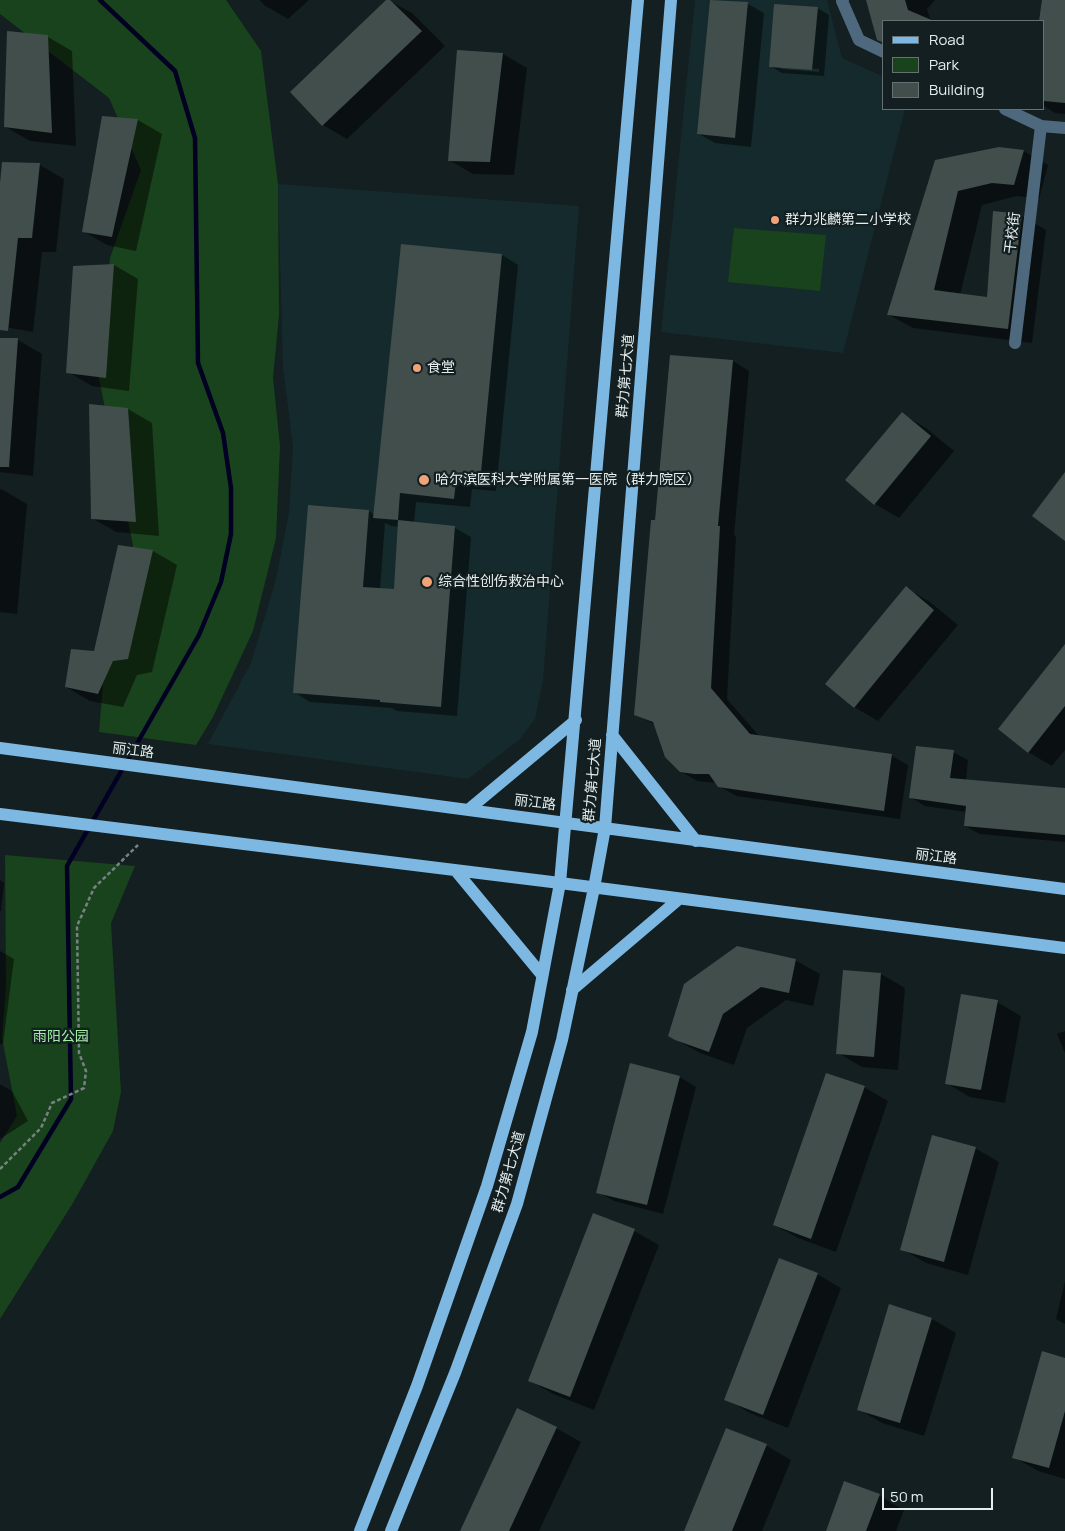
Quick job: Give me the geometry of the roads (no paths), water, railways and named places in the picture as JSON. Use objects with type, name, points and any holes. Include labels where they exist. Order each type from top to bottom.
[{"type":"main road","name":"群力第七大道","points":[[360,1531],[417,1386],[487,1186],[532,1032],[560,883],[567,822],[638,0]]},
{"type":"main road","name":"群力第七大道","points":[[392,1531],[455,1373],[517,1204],[562,1040],[605,828],[671,0]]},
{"type":"main road","points":[[468,810],[576,720]]},
{"type":"main road","points":[[612,736],[696,841]]},
{"type":"main road","name":"丽江路","points":[[0,748],[1065,889]]},
{"type":"main road","points":[[0,814],[1065,948]]},
{"type":"main road","points":[[456,870],[542,975]]},
{"type":"main road","points":[[572,990],[678,899]]},
{"type":"street","points":[[843,1],[859,40],[882,51]]},
{"type":"street","points":[[1007,110],[1041,126],[1065,128]]},
{"type":"street","name":"干校街","points":[[1015,343],[1041,126]]},
{"type":"waterway","points":[[0,1197],[18,1187],[71,1099],[67,866],[199,635],[221,582],[231,534],[231,488],[223,433],[198,363],[195,138],[175,71],[100,0]]},
{"type":"place","name":"群力兆麟第二小学校","points":[[775,220]]},
{"type":"place","name":"食堂","points":[[417,368]]},
{"type":"place","name":"哈尔滨医科大学附属第一医院（群力院区）","points":[[424,480]]},
{"type":"place","name":"综合性创伤救治中心","points":[[427,582]]},
{"type":"park label","name":"雨阳公园","points":[[61,1037]]}]
